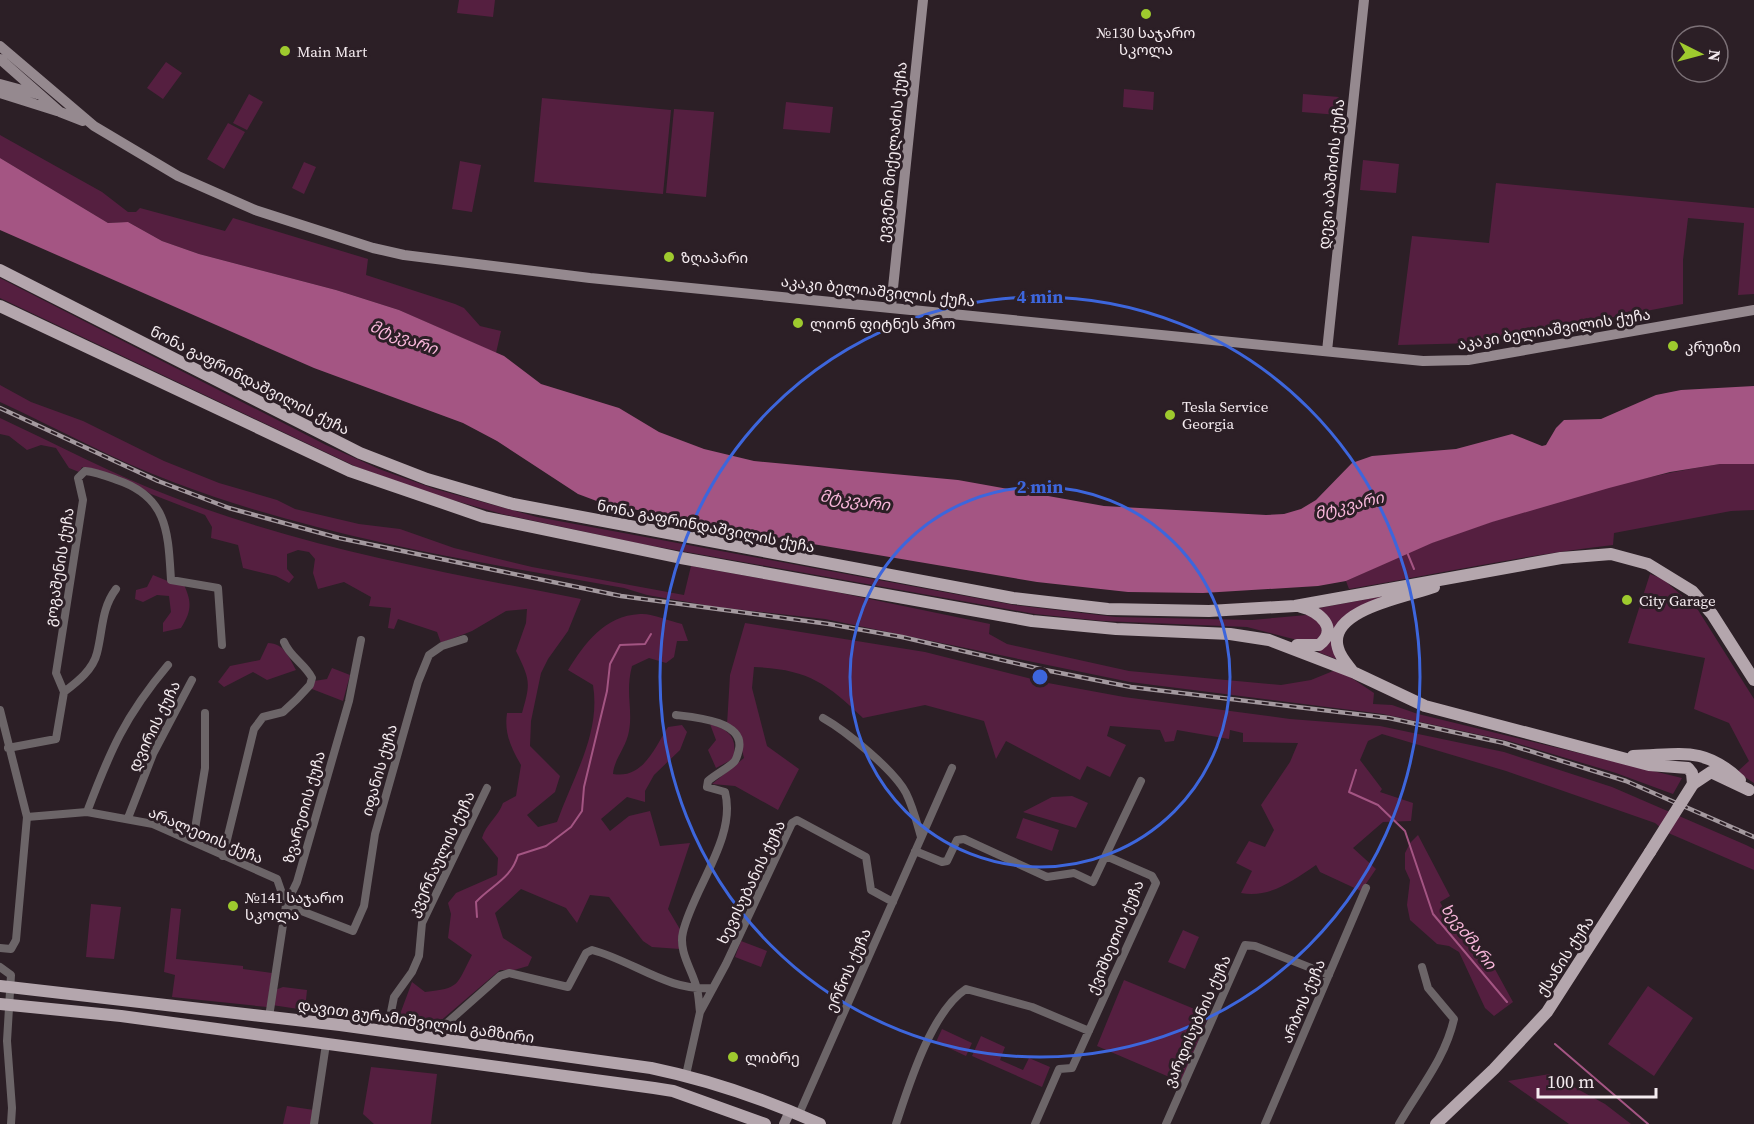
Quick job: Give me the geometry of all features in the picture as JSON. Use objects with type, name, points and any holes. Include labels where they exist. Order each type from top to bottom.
[{"type":"main road","name":"ევგენი მიქელაძის ქუჩა","points":[[891,308],[923,0]]},
{"type":"main road","name":"დევი აბაშიძის ქუჩა","points":[[1327,351],[1364,0]]},
{"type":"main road","name":"აკაკი ბელიაშვილის ქუჩა","points":[[0,46],[94,126]]},
{"type":"main road","name":"აკაკი ბელიაშვილის ქუჩა","points":[[0,59],[60,112],[94,126],[178,176],[255,210],[404,255],[590,278],[1423,361],[1468,360],[1754,310]]},
{"type":"main road","points":[[0,84],[42,95],[60,97]]},
{"type":"main road","points":[[0,93],[60,112]]},
{"type":"main road","name":"ნონა გაფრინდაშვილის ქუჩა","points":[[0,270],[360,453],[405,471],[483,496],[598,522],[1065,606],[1190,611],[1294,606],[1454,578]]},
{"type":"main road","points":[[0,306],[332,463],[380,483],[484,517],[681,558],[1032,621],[1116,629],[1230,634],[1284,644],[1319,645],[1326,638],[1328,627],[1322,616],[1312,610],[1294,606]]},
{"type":"main road","points":[[1353,672],[1337,644],[1339,633],[1348,620],[1386,600],[1431,588],[1454,578],[1583,555],[1611,554],[1633,558],[1678,581],[1702,601],[1754,680]]},
{"type":"main road","points":[[1284,644],[1353,672],[1425,706],[1655,766],[1688,768],[1692,773],[1693,784],[1711,772],[1752,791]]},
{"type":"main road","points":[[1622,757],[1701,756],[1717,761],[1752,791]]},
{"type":"main road","name":"ქსანის ქუჩა","points":[[1436,1124],[1494,1069],[1547,1012],[1693,784]]},
{"type":"main road","name":"დავით გურამიშვილის გამზირი","points":[[5,986],[328,1024],[651,1068],[686,1075],[795,1112],[820,1124]]},
{"type":"main road","points":[[4,1004],[121,1016],[654,1088],[673,1091],[765,1124]]},
{"type":"main road","points":[[326,1044],[328,1024]]},
{"type":"main road","points":[[784,1124],[795,1112]]},
{"type":"street","name":"გოგაშენის ქუჩა","points":[[8,748],[56,739],[64,692],[56,672],[83,500],[78,478],[85,471],[137,487],[154,503],[166,535],[171,580],[218,588],[222,645]]},
{"type":"street","points":[[64,692],[80,681],[90,668],[97,653],[99,629],[108,599],[116,589]]},
{"type":"street","name":"იფანის ქუჩა","points":[[286,905],[353,931],[364,906],[375,834],[418,682],[429,656],[442,646],[464,639]]},
{"type":"street","name":"ზვარეთის ქუჩა","points":[[268,1017],[286,905],[297,882],[345,712],[361,640]]},
{"type":"street","points":[[222,856],[254,729],[263,717],[283,712],[310,685],[312,678],[308,671],[284,642]]},
{"type":"street","points":[[87,812],[123,726],[144,693],[168,665]]},
{"type":"street","name":"დვირის ქუჩა","points":[[128,818],[153,754],[192,680]]},
{"type":"street","points":[[0,710],[27,817],[16,940],[11,949],[0,948]]},
{"type":"street","points":[[192,842],[205,768],[206,713]]},
{"type":"street","name":"ხევისუბანის ქუჩა","points":[[676,715],[715,721],[728,728],[736,736],[740,745],[735,761],[708,781],[707,787],[725,792],[728,810],[718,846],[683,933],[683,949],[698,990],[700,1012]]},
{"type":"street","points":[[823,718],[842,728],[896,780],[905,792],[921,837]]},
{"type":"street","name":"ერწოს ქუჩა","points":[[795,1112],[893,902],[952,768]]},
{"type":"street","points":[[915,851],[942,862],[946,861],[957,840],[964,839],[1047,877],[1074,873],[1093,882],[1141,781]]},
{"type":"street","name":"კვერნაულის ქუჩა","points":[[387,1032],[394,997],[412,972],[419,956],[422,923],[487,788]]},
{"type":"street","name":"არალეთის ქუჩა","points":[[27,817],[87,812],[153,824],[277,879],[286,905]]},
{"type":"street","name":"ხევისუბანის ქუჩა","points":[[686,1075],[700,1012],[792,823],[798,820],[866,857],[871,890],[893,902]]},
{"type":"street","name":"ქვიშხეთის ქუჩა","points":[[1035,1124],[1059,1069],[1072,1068],[1156,883],[1152,876],[1106,856]]},
{"type":"street","name":"არბოს ქუჩა","points":[[1265,1124],[1366,888]]},
{"type":"street","name":"ვარდისუბნის ქუჩა","points":[[1166,1124],[1245,945],[1255,946],[1329,975]]},
{"type":"street","points":[[430,1038],[500,976],[509,973],[568,987],[586,953],[592,950],[659,980],[698,990],[713,988]]},
{"type":"street","points":[[0,967],[11,975],[5,986],[4,1004],[12,1108],[10,1124]]},
{"type":"street","points":[[1399,1124],[1419,1088],[1431,1077],[1450,1035],[1454,1019],[1428,988],[1422,967]]},
{"type":"street","points":[[896,1124],[923,1050],[956,996],[966,989],[1032,1006],[1089,1031]]},
{"type":"street","points":[[314,1124],[326,1044]]},
{"type":"shaded area","points":[[459,0],[495,0],[493,17],[457,13]]},
{"type":"shaded area","points":[[166,62],[182,73],[163,99],[147,88]]},
{"type":"shaded area","points":[[1124,89],[1154,92],[1153,110],[1123,107]]},
{"type":"shaded area","points":[[249,94],[263,102],[247,130],[233,123]]},
{"type":"shaded area","points":[[1303,94],[1339,97],[1338,115],[1302,112]]},
{"type":"shaded area","points":[[542,98],[671,110],[663,194],[534,182]]},
{"type":"shaded area","points":[[786,102],[833,107],[830,133],[783,129]]},
{"type":"shaded area","points":[[674,109],[714,112],[706,197],[666,193]]},
{"type":"shaded area","points":[[228,123],[245,132],[224,169],[207,159]]},
{"type":"shaded area","points":[[0,135],[102,192],[128,212],[136,212],[140,208],[225,231],[233,218],[368,259],[366,275],[455,304],[464,308],[480,326],[501,331],[496,353],[399,310],[336,290],[199,254],[162,241],[128,222],[108,223],[0,158]]},
{"type":"shaded area","points":[[1363,160],[1399,164],[1396,193],[1360,190]]},
{"type":"shaded area","points":[[460,161],[481,165],[472,212],[452,209]]},
{"type":"shaded area","points":[[304,162],[316,167],[304,194],[292,188]]},
{"type":"shaded area","points":[[1496,183],[1754,208],[1754,294],[1738,295],[1744,223],[1688,218],[1683,260],[1683,304],[1477,343],[1398,345],[1412,236],[1489,243]]},
{"type":"shaded area","points":[[0,278],[326,445],[379,469],[435,489],[537,517],[1014,605],[1116,617],[1252,620],[1307,615],[1320,622],[1322,632],[1318,640],[1305,642],[1247,627],[1103,621],[1035,614],[642,544],[502,514],[435,495],[357,467],[0,298]]},
{"type":"shaded area","points":[[0,385],[31,402],[83,421],[164,461],[219,483],[277,500],[295,509],[359,524],[400,529],[454,548],[532,567],[684,595],[691,566],[826,590],[990,624],[989,634],[1007,644],[1129,671],[1281,685],[1311,680],[1338,669],[1374,693],[1373,704],[1392,705],[1418,714],[1682,778],[1673,794],[1616,773],[1509,741],[1383,714],[1130,682],[825,619],[717,607],[647,595],[624,588],[452,557],[339,533],[227,501],[129,464],[0,402]]},
{"type":"shaded area","points":[[0,418],[105,469],[148,487],[270,530],[373,557],[581,599],[568,631],[541,673],[531,721],[530,746],[560,776],[555,792],[527,815],[538,827],[557,822],[578,772],[589,738],[593,720],[593,685],[568,670],[581,650],[606,625],[627,616],[650,615],[682,624],[688,641],[677,641],[674,657],[666,663],[649,658],[632,666],[629,684],[629,731],[613,774],[632,772],[640,767],[647,761],[668,727],[682,725],[687,732],[680,750],[654,775],[645,791],[645,802],[627,797],[601,819],[610,831],[629,816],[650,811],[660,846],[690,843],[668,909],[681,931],[678,941],[680,949],[652,947],[643,941],[609,897],[590,895],[577,923],[566,908],[521,889],[495,913],[503,938],[532,957],[528,966],[514,970],[500,970],[431,1029],[396,1025],[412,982],[425,992],[451,987],[456,984],[472,955],[448,938],[451,914],[448,903],[456,893],[497,875],[498,858],[482,838],[503,803],[516,796],[521,765],[509,740],[506,720],[507,713],[522,713],[527,694],[528,681],[516,651],[526,623],[527,609],[506,611],[472,631],[441,643],[437,632],[398,619],[394,629],[388,628],[391,608],[369,606],[371,597],[344,582],[318,589],[313,573],[315,559],[309,552],[298,550],[287,554],[287,569],[294,577],[289,583],[276,576],[243,568],[238,545],[211,538],[212,527],[205,515],[151,494],[138,486],[82,467],[79,472],[69,468],[56,448],[41,445],[27,450],[9,436],[0,434]]},
{"type":"shaded area","points":[[1720,464],[1754,464],[1754,510],[1731,511],[1614,533],[1613,545],[1514,559],[1349,589],[1346,581],[1423,546],[1539,506],[1611,486]]},
{"type":"shaded area","points":[[1650,574],[1663,579],[1698,610],[1754,699],[1754,783],[1737,772],[1749,761],[1729,723],[1694,709],[1705,658],[1628,643]]},
{"type":"shaded area","points":[[153,575],[170,582],[183,583],[190,606],[181,628],[163,632],[163,623],[171,612],[169,596],[157,595],[143,602],[135,599],[136,590],[147,587]]},
{"type":"shaded area","points":[[1384,596],[1343,619],[1339,660],[1318,652],[1323,648],[1331,621],[1319,608]]},
{"type":"shaded area","points":[[745,623],[925,652],[1048,683],[1124,697],[1290,719],[1380,726],[1504,752],[1612,787],[1746,845],[1754,849],[1754,870],[1666,832],[1655,823],[1506,771],[1382,734],[1368,741],[1360,760],[1382,789],[1380,792],[1413,803],[1411,821],[1383,822],[1353,848],[1376,869],[1361,891],[1320,872],[1316,865],[1272,891],[1241,893],[1252,871],[1236,863],[1249,841],[1265,847],[1274,830],[1261,805],[1290,762],[1298,743],[1243,742],[1243,733],[1230,730],[1229,739],[1177,730],[1174,741],[1165,742],[1160,730],[1110,726],[1107,736],[1126,745],[1110,777],[1087,766],[1080,780],[1006,741],[996,759],[984,721],[925,705],[863,718],[838,695],[814,680],[788,671],[754,667],[752,688],[767,746],[799,769],[778,810],[735,786],[712,784],[744,758],[738,735],[727,725],[730,675]]},
{"type":"shaded area","points":[[268,643],[282,648],[296,670],[267,680],[253,672],[224,687],[218,682],[230,666],[260,660]]},
{"type":"shaded area","points":[[332,668],[350,675],[343,701],[312,689],[314,681],[327,679]]},
{"type":"shaded area","points":[[710,724],[727,732],[734,746],[733,759],[716,768],[708,750],[716,740]]},
{"type":"shaded area","points":[[1072,796],[1088,803],[1076,828],[1023,812],[1052,797]]},
{"type":"shaded area","points":[[1023,818],[1059,830],[1052,851],[1016,838]]},
{"type":"shaded area","points":[[1418,835],[1450,896],[1440,902],[1459,937],[1474,931],[1513,1002],[1494,1016],[1485,1008],[1459,952],[1449,946],[1437,944],[1410,920],[1407,905],[1410,880],[1405,869],[1405,853],[1410,843]]},
{"type":"shaded area","points":[[91,904],[121,907],[114,959],[86,957]]},
{"type":"shaded area","points":[[171,908],[181,909],[176,959],[243,966],[243,969],[272,973],[267,1007],[172,997],[175,975],[164,972]]},
{"type":"shaded area","points":[[1183,930],[1199,937],[1185,969],[1168,962]]},
{"type":"shaded area","points":[[741,941],[767,951],[761,967],[735,957]]},
{"type":"shaded area","points":[[1124,980],[1209,1015],[1181,1082],[1097,1046]]},
{"type":"shaded area","points":[[1648,986],[1693,1018],[1654,1076],[1608,1044]]},
{"type":"shaded area","points":[[283,987],[307,990],[305,1010],[272,1005],[275,990]]},
{"type":"shaded area","points":[[942,1029],[972,1043],[966,1056],[936,1042]]},
{"type":"shaded area","points":[[981,1036],[1005,1047],[1000,1060],[1023,1070],[1029,1058],[1050,1067],[1042,1087],[972,1056]]},
{"type":"shaded area","points":[[371,1067],[437,1074],[431,1124],[374,1124],[363,1114]]},
{"type":"shaded area","points":[[1550,1074],[1605,1104],[1631,1124],[1569,1124],[1508,1081]]},
{"type":"shaded area","points":[[287,1106],[314,1110],[311,1124],[283,1124]]},
{"type":"water","name":"მტკვარი","points":[[0,158],[108,223],[128,222],[162,241],[199,254],[336,290],[399,310],[504,356],[541,384],[619,408],[659,432],[704,449],[754,461],[958,480],[1104,506],[1284,514],[1301,509],[1316,500],[1352,463],[1372,456],[1456,449],[1512,434],[1542,446],[1546,445],[1556,428],[1564,420],[1601,419],[1656,395],[1681,390],[1754,386],[1754,464],[1720,464],[1670,472],[1609,488],[1492,522],[1432,543],[1346,581],[1318,586],[1203,593],[1128,592],[1037,582],[801,542],[602,503],[578,494],[497,441],[463,423],[314,368],[0,230]]},
{"type":"waterway","name":"ხევძმარი","points":[[1407,552],[1414,569]]},
{"type":"waterway","points":[[477,917],[476,902],[506,876],[518,855],[546,846],[571,827],[582,811],[584,787],[607,691],[610,664],[620,645],[645,644],[651,634]]},
{"type":"waterway","name":"ხევძმარი","points":[[1356,770],[1349,792],[1378,805],[1405,831],[1433,914],[1507,1002]]},
{"type":"waterway","name":"ხევძმარი","points":[[1555,1044],[1648,1124]]},
{"type":"railway","points":[[0,408],[158,481],[229,508],[339,538],[621,596],[829,624],[902,637],[1131,687],[1389,718],[1504,743],[1626,781],[1754,837]]},
{"type":"place","name":"№130 საჯარო სკოლა","points":[[1146,14]]},
{"type":"place","name":"Main Mart","points":[[285,51]]},
{"type":"place","name":"ზღაპარი","points":[[669,257]]},
{"type":"place","name":"ლიონ ფიტნეს პრო","points":[[798,323]]},
{"type":"place","name":"კრუიზი","points":[[1673,346]]},
{"type":"place","name":"Tesla Service Georgia","points":[[1170,415]]},
{"type":"place","name":"City Garage","points":[[1627,600]]},
{"type":"place","name":"№141 საჯარო სკოლა","points":[[233,906]]},
{"type":"place","name":"ლიბრე","points":[[733,1057]]}]
